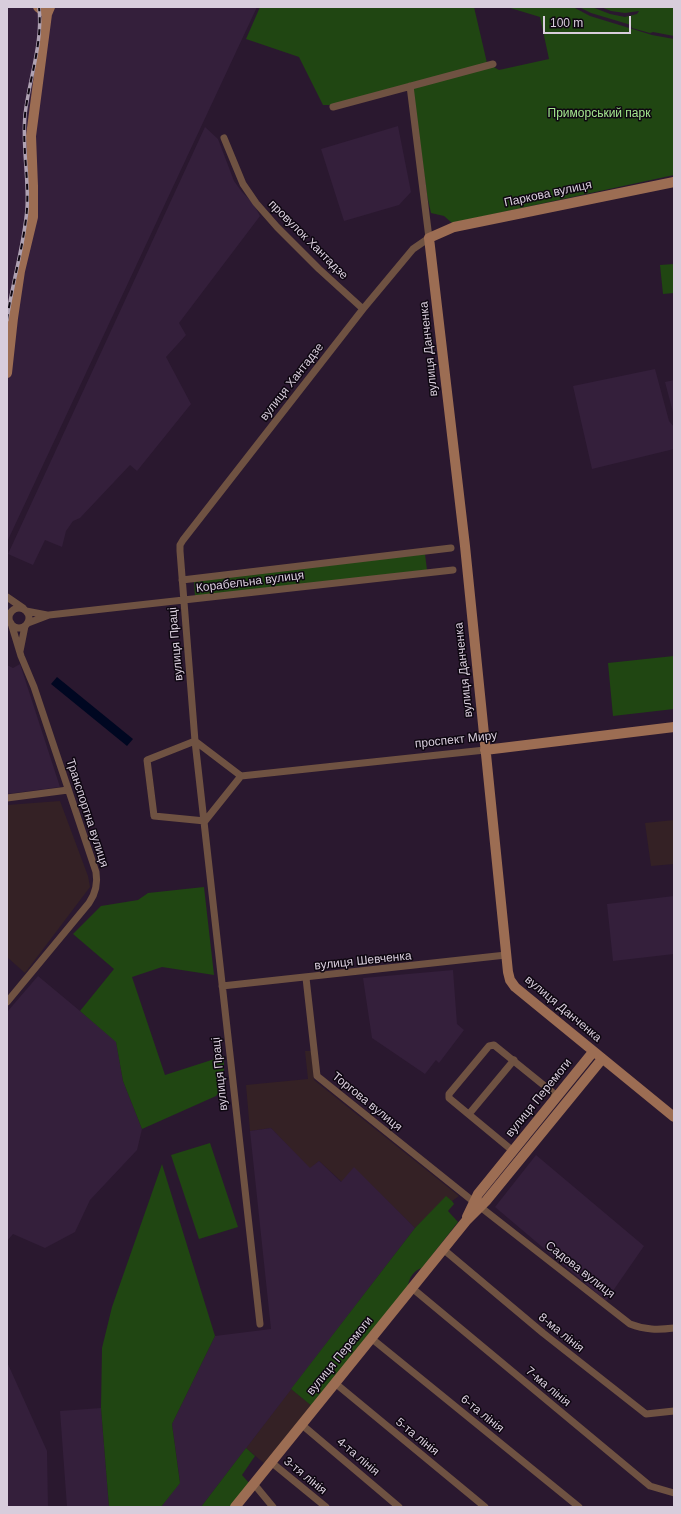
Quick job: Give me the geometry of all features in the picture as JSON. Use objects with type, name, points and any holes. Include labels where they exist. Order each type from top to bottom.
[{"type":"main road","points":[[7,373],[20,271],[33,217],[31,136],[49,11],[38,7]]},
{"type":"main road","name":"Паркова вулиця","points":[[429,238],[454,226],[674,182]]},
{"type":"main road","name":"вулиця Данченка","points":[[429,238],[465,546],[506,956],[510,980],[515,987],[592,1052],[674,1117]]},
{"type":"main road","name":"проспект Миру","points":[[485,750],[674,727]]},
{"type":"main road","name":"вулиця Перемоги","points":[[235,1507],[466,1221],[513,1151],[592,1052]]},
{"type":"main road","name":"вулиця Перемоги","points":[[477,1205],[602,1059]]},
{"type":"street","points":[[333,107],[493,64]]},
{"type":"street","points":[[410,86],[429,238]]},
{"type":"street","name":"провулок Хантадзе","points":[[224,138],[243,184],[256,203],[276,227],[313,264],[363,309]]},
{"type":"street","name":"вулиця Хантадзе","points":[[180,545],[363,309],[413,249],[429,238]]},
{"type":"street","name":"вулиця Праці","points":[[180,545],[195,742],[205,821],[233,1094],[260,1324]]},
{"type":"street","name":"Корабельна вулиця","points":[[182,580],[451,548]]},
{"type":"street","name":"Корабельна вулиця","points":[[49,615],[453,570]]},
{"type":"street","points":[[7,597],[25,610],[29,616],[20,653]]},
{"type":"street","points":[[16,608],[49,615],[18,628],[10,621],[10,615],[16,608]]},
{"type":"street","name":"Транспортна вулиця","points":[[7,609],[20,653],[34,687],[96,872],[96,888],[89,903],[7,1002]]},
{"type":"street","points":[[195,742],[241,776],[205,821],[154,816],[147,760],[195,742]]},
{"type":"street","name":"проспект Миру","points":[[241,776],[485,750]]},
{"type":"street","points":[[7,798],[68,790]]},
{"type":"street","name":"вулиця Шевченка","points":[[222,986],[506,956]]},
{"type":"street","name":"Торгова вулиця","points":[[306,978],[317,1076],[477,1205]]},
{"type":"street","points":[[513,1151],[468,1114],[449,1096],[449,1094],[489,1046],[494,1045],[557,1096]]},
{"type":"street","points":[[468,1114],[514,1060]]},
{"type":"street","name":"Садова вулиця","points":[[477,1205],[630,1324],[650,1330],[674,1328]]},
{"type":"street","name":"8-ма лінія","points":[[443,1249],[543,1334],[646,1414],[674,1411]]},
{"type":"street","name":"7-ма лінія","points":[[412,1288],[650,1486],[674,1493]]},
{"type":"street","name":"6-та лінія","points":[[372,1338],[579,1507]]},
{"type":"street","name":"5-та лінія","points":[[335,1383],[485,1507]]},
{"type":"street","name":"4-та лінія","points":[[302,1424],[399,1507]]},
{"type":"street","name":"3-тя лінія","points":[[270,1462],[326,1507]]},
{"type":"street","points":[[254,1484],[273,1507]]},
{"type":"shaded area","points":[[7,7],[257,7],[7,542]]},
{"type":"shaded area","points":[[398,126],[411,192],[399,205],[344,221],[321,149]]},
{"type":"shaded area","points":[[205,127],[218,139],[234,181],[253,203],[260,216],[179,323],[186,335],[166,357],[191,404],[137,471],[130,465],[80,518],[73,521],[66,531],[62,547],[45,540],[33,565],[8,554]]},
{"type":"shaded area","points":[[655,369],[669,421],[674,427],[674,449],[592,469],[573,386]]},
{"type":"shaded area","points":[[674,380],[674,416],[665,382]]},
{"type":"shaded area","points":[[20,664],[60,787],[7,794],[7,665],[13,668]]},
{"type":"shaded area","points":[[60,801],[88,876],[90,887],[25,973],[7,957],[7,805]]},
{"type":"shaded area","points":[[674,820],[674,864],[651,866],[645,823]]},
{"type":"shaded area","points":[[674,896],[674,954],[613,961],[607,904]]},
{"type":"shaded area","points":[[453,970],[457,1024],[464,1030],[439,1063],[436,1060],[425,1074],[372,1038],[363,978]]},
{"type":"shaded area","points":[[38,976],[116,1041],[123,1081],[142,1129],[137,1150],[90,1200],[75,1232],[45,1248],[13,1234],[7,1241],[7,1012]]},
{"type":"shaded area","points":[[305,1051],[311,1051],[314,1080],[459,1196],[452,1201],[446,1197],[415,1228],[354,1168],[342,1182],[319,1161],[310,1169],[271,1128],[250,1131],[246,1085],[308,1079]]},
{"type":"shaded area","points":[[271,1128],[310,1168],[319,1161],[341,1182],[354,1167],[415,1228],[201,1507],[161,1507],[180,1482],[172,1424],[215,1336],[271,1329],[250,1131]]},
{"type":"shaded area","points":[[536,1155],[644,1246],[606,1301],[495,1207]]},
{"type":"shaded area","points":[[7,1362],[47,1451],[48,1507],[7,1507]]},
{"type":"shaded area","points":[[291,1389],[313,1407],[265,1464],[246,1448]]},
{"type":"shaded area","points":[[101,1408],[109,1507],[67,1507],[60,1411]]},
{"type":"green space","points":[[260,7],[474,7],[487,63],[331,105],[323,105],[299,57],[246,39]]},
{"type":"green space","name":"Приморський парк","points":[[507,7],[573,7],[590,16],[652,35],[674,39],[674,175],[452,223],[444,216],[431,213],[427,195],[412,88],[492,66],[499,70],[549,59],[540,17]]},
{"type":"green space","points":[[579,7],[592,7],[610,14],[625,17],[637,14],[639,11],[625,13],[611,11],[601,7],[674,7],[674,36],[653,32],[650,33],[632,28],[631,25],[591,13]]},
{"type":"green space","points":[[674,264],[674,293],[663,294],[660,265]]},
{"type":"green space","points":[[425,554],[427,570],[195,597],[194,581]]},
{"type":"green space","points":[[674,656],[674,709],[613,716],[608,663]]},
{"type":"green space","points":[[204,887],[214,975],[162,967],[132,977],[165,1075],[224,1056],[224,1085],[216,1096],[142,1129],[123,1081],[116,1042],[80,1011],[114,969],[73,934],[101,906],[138,900],[148,893]]},
{"type":"green space","points":[[210,1143],[238,1227],[199,1239],[171,1155]]},
{"type":"green space","points":[[162,1164],[215,1336],[172,1424],[180,1483],[161,1507],[109,1507],[101,1408],[102,1348],[112,1307]]},
{"type":"green space","points":[[446,1196],[454,1204],[448,1211],[458,1222],[422,1268],[412,1275],[408,1286],[313,1407],[291,1389],[415,1228]]},
{"type":"green space","points":[[246,1448],[255,1456],[242,1475],[249,1483],[231,1507],[201,1507]]},
{"type":"water","points":[[57,677],[133,739],[127,746],[51,684]]},
{"type":"railway","points":[[7,320],[27,209],[24,127],[39,34],[39,7]]}]
